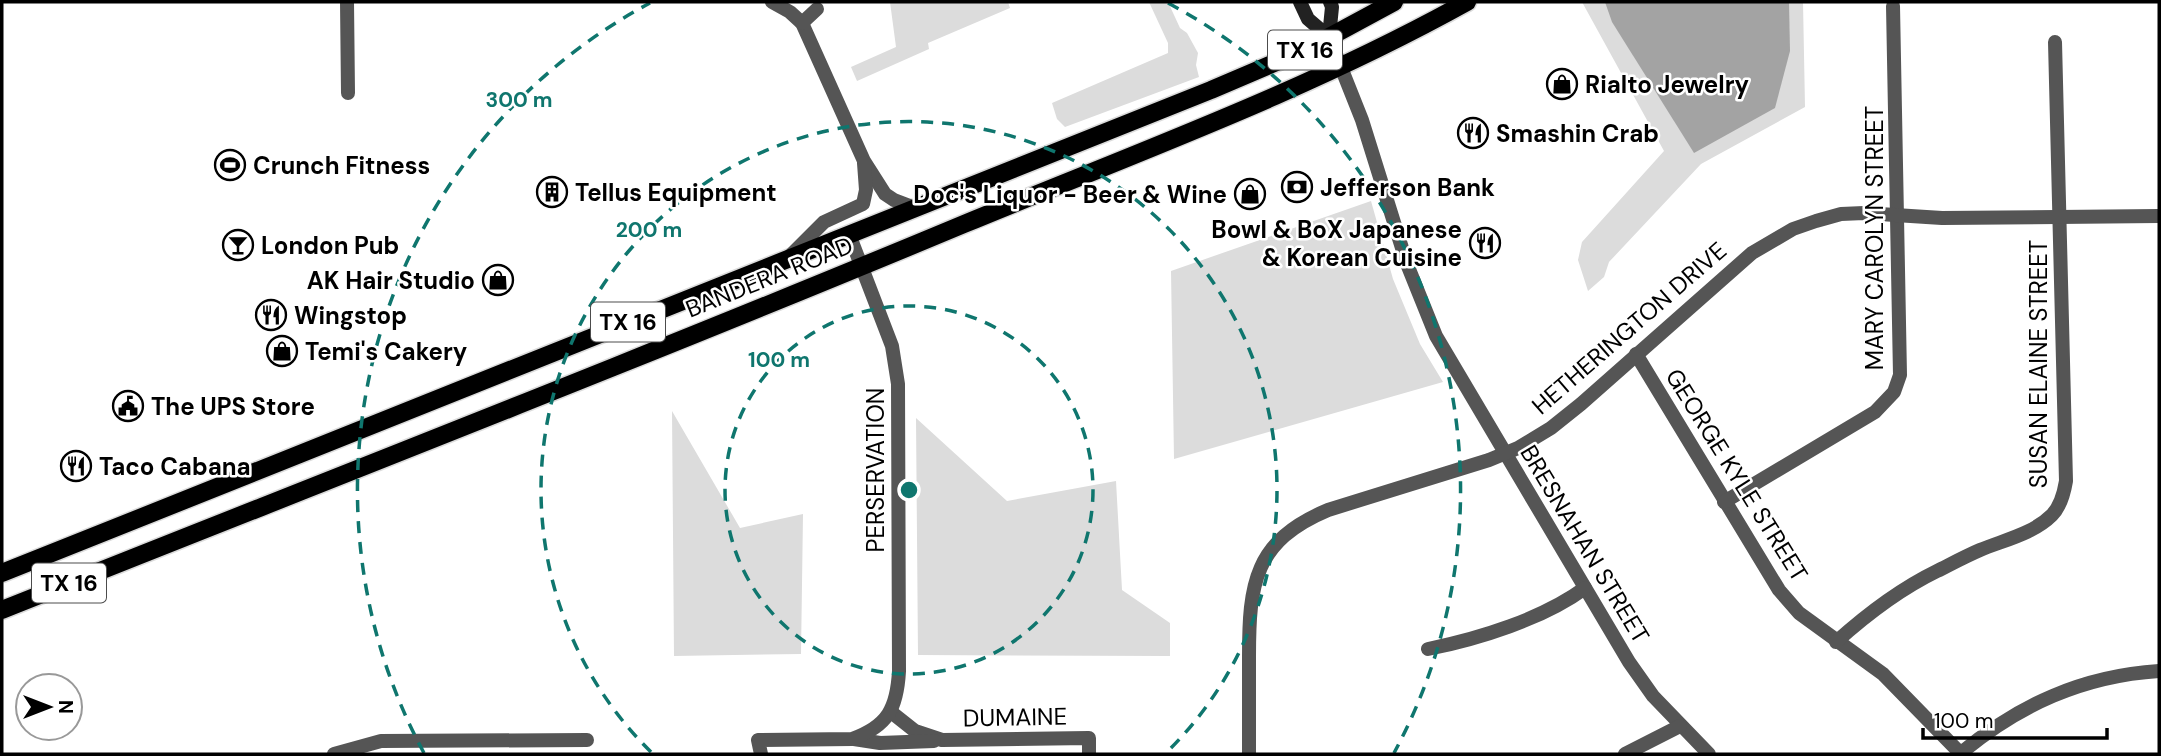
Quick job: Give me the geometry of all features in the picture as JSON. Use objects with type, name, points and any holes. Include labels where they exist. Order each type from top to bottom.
[{"type":"main road","name":"BANDERA ROAD","points":[[2,573],[1211,90],[1329,37],[1394,2]]},
{"type":"main road","name":"BANDERA ROAD","points":[[2,610],[861,267],[1342,67],[1467,2]]},
{"type":"main road","points":[[2,565],[40,558]]},
{"type":"street","points":[[347,2],[348,93]]},
{"type":"street","points":[[772,2],[790,12],[802,23],[864,161],[886,194],[915,208]]},
{"type":"street","points":[[1300,2],[1308,19],[1329,37]]},
{"type":"street","points":[[1329,37],[1332,7],[1330,2]]},
{"type":"street","name":"MARY CAROLYN STREET","points":[[1724,502],[1875,412],[1894,391],[1900,375],[1894,6]]},
{"type":"street","points":[[802,23],[817,9]]},
{"type":"street","name":"BRESNAHAN STREET","points":[[1329,37],[1363,120],[1407,264],[1436,336],[1629,662],[1653,696],[1709,754]]},
{"type":"street","name":"SUSAN ELAINE STREET","points":[[1836,642],[1896,595],[1935,572],[2030,531],[2052,515],[2064,495],[2066,481],[2055,42]]},
{"type":"street","points":[[786,259],[824,222],[863,204],[866,190],[864,161]]},
{"type":"street","name":"HETHERINGTON DRIVE","points":[[1249,754],[1250,604],[1255,581],[1272,550],[1287,533],[1307,519],[1328,510],[1505,454],[1551,428],[1733,268],[1772,240],[1816,220],[1841,214],[1899,214],[1942,218],[2159,216]]},
{"type":"street","name":"PERSERVATION","points":[[849,234],[892,346],[898,384],[899,671],[896,699],[891,712]]},
{"type":"street","name":"GEORGE KYLE STREET","points":[[1636,354],[1779,590],[1799,613],[1883,674],[1961,754]]},
{"type":"street","points":[[1428,649],[1535,617],[1569,600],[1584,588]]},
{"type":"street","points":[[1961,754],[1991,728],[2043,699],[2108,678],[2159,671]]},
{"type":"street","name":"DUMAINE","points":[[852,739],[876,729],[891,712],[915,731],[942,740]]},
{"type":"street","points":[[1625,754],[1680,726]]},
{"type":"street","name":"DUMAINE","points":[[760,747],[852,739],[880,743],[1089,738],[1089,754]]},
{"type":"street","points":[[334,754],[381,741],[587,740]]},
{"type":"shaded area","points":[[890,2],[1008,2],[1010,8],[928,43],[929,49],[857,81],[851,67],[896,47]]},
{"type":"shaded area","points":[[1149,2],[1168,2],[1180,28],[1187,33],[1198,53],[1196,65],[1199,77],[1065,127],[1057,119],[1052,103],[1168,53],[1168,43]]},
{"type":"shaded area","points":[[1582,2],[1803,2],[1805,107],[1701,164],[1609,262],[1604,277],[1588,291],[1578,260],[1582,242],[1664,151]]},
{"type":"shaded area","points":[[1605,2],[1789,2],[1790,51],[1775,108],[1694,153],[1612,22]]},
{"type":"shaded area","points":[[1371,201],[1393,279],[1420,344],[1443,382],[1174,459],[1171,271]]},
{"type":"shaded area","points":[[672,411],[740,528],[803,514],[801,654],[674,656]]},
{"type":"shaded area","points":[[916,418],[1007,501],[1116,481],[1122,590],[1170,623],[1170,656],[918,655]]},
{"type":"place","name":"Rialto Jewelry","points":[[1562,84]]},
{"type":"place","name":"Smashin Crab","points":[[1473,133]]},
{"type":"place","name":"Crunch Fitness","points":[[230,165]]},
{"type":"place","name":"Jefferson Bank","points":[[1297,187]]},
{"type":"place","name":"Tellus Equipment","points":[[552,192]]},
{"type":"place","name":"Doc's Liquor - Beer & Wine","points":[[1250,194]]},
{"type":"place","name":"Bowl & BoX Japanese & Korean Cuisine","points":[[1485,243]]},
{"type":"place","name":"London Pub","points":[[238,245]]},
{"type":"place","name":"AK Hair Studio","points":[[498,280]]},
{"type":"place","name":"Wingstop","points":[[271,315]]},
{"type":"place","name":"Temi's Cakery","points":[[282,351]]},
{"type":"place","name":"The UPS Store","points":[[128,406]]},
{"type":"place","name":"Taco Cabana","points":[[76,466]]}]
